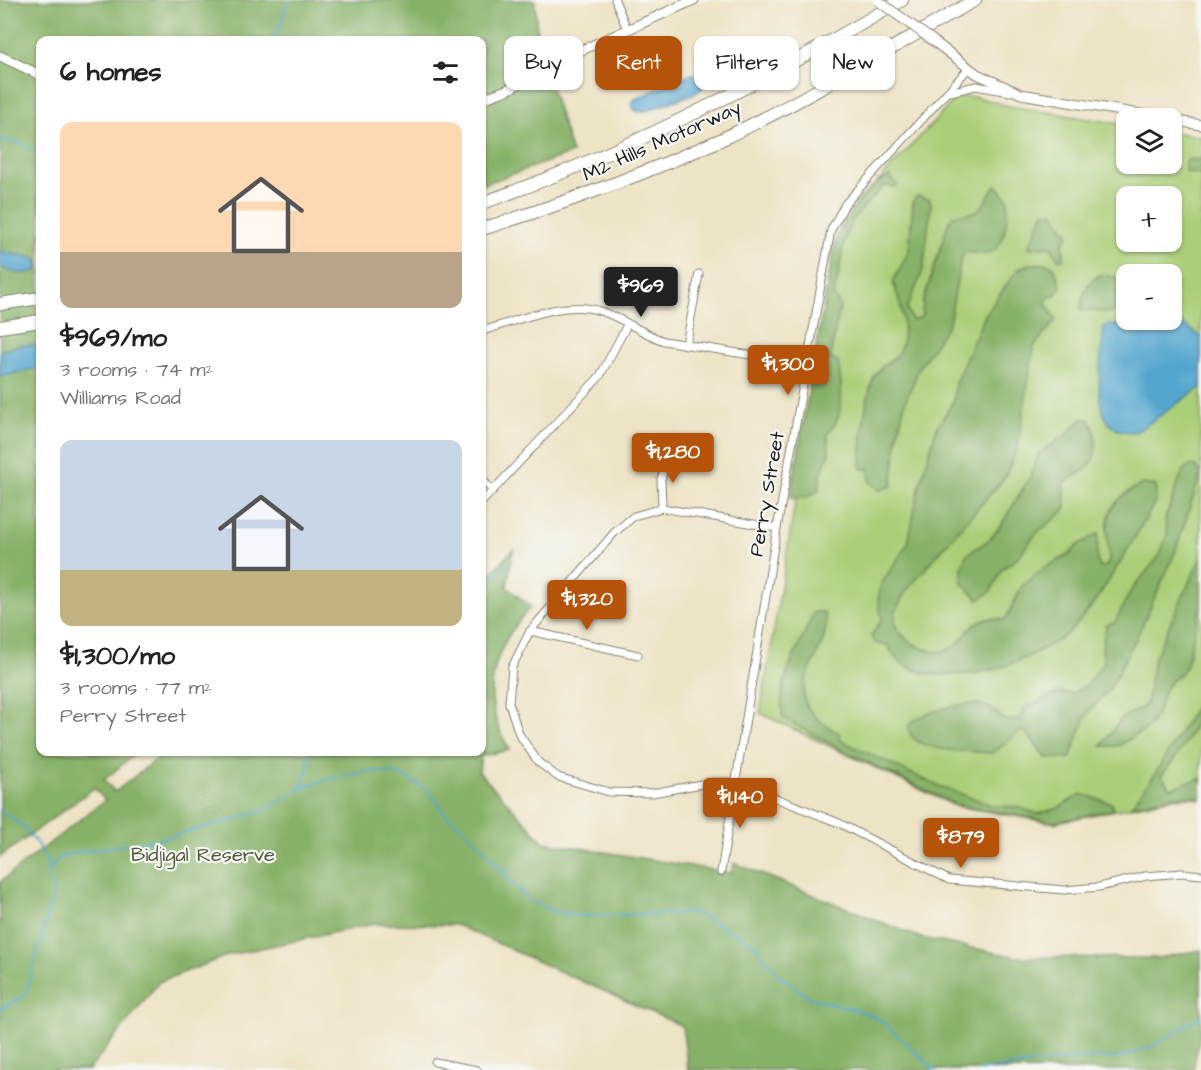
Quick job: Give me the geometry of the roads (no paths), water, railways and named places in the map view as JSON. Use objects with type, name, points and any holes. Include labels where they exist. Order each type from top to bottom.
[{"type":"highway","name":"M2 Hills Motorway","points":[[486,201],[553,176],[696,111],[813,52],[902,0]]},
{"type":"highway","name":"M2 Hills Motorway","points":[[486,228],[586,196],[721,139],[801,99],[975,0]]},
{"type":"highway","points":[[0,304],[36,299]]},
{"type":"highway","points":[[0,327],[36,322]]},
{"type":"main road","points":[[486,98],[507,90],[627,29],[694,0]]},
{"type":"main road","points":[[877,0],[991,82],[1021,94],[1116,110]]},
{"type":"main road","points":[[0,56],[36,73]]},
{"type":"main road","points":[[1182,122],[1201,125]]},
{"type":"street","points":[[615,0],[627,29]]},
{"type":"street","name":"Perry Street","points":[[722,872],[777,528],[827,244],[835,221],[845,204],[948,94],[969,68]]},
{"type":"street","points":[[948,94],[976,86],[1021,94]]},
{"type":"street","points":[[686,345],[699,274]]},
{"type":"street","points":[[486,330],[564,308],[582,308],[606,313],[645,335],[686,345],[806,364]]},
{"type":"street","points":[[486,497],[600,376],[627,326]]},
{"type":"street","points":[[662,508],[661,479],[669,455]]},
{"type":"street","points":[[486,483],[492,490]]},
{"type":"street","points":[[777,528],[662,508],[634,516],[614,533],[530,631],[512,667],[509,703],[519,734],[538,762],[558,777],[609,792],[652,793],[713,782],[735,782],[839,823],[949,880],[1064,890],[1099,887],[1146,876],[1182,873],[1201,875]]},
{"type":"street","points":[[530,631],[638,655]]},
{"type":"street","points":[[435,1062],[477,1070]]},
{"type":"water","points":[[694,74],[694,90],[700,90],[646,111],[638,112],[633,109],[631,103],[635,99],[655,90],[682,90],[682,78]]},
{"type":"water","points":[[0,251],[36,259],[36,270],[25,273],[14,272],[0,266]]},
{"type":"water","points":[[1182,323],[1201,337],[1201,387],[1138,431],[1121,431],[1109,423],[1103,411],[1099,376],[1104,326],[1116,325],[1116,330],[1182,330]]},
{"type":"water","points":[[20,345],[36,345],[36,368],[0,377],[0,351]]},
{"type":"waterway","points":[[276,36],[289,0]]},
{"type":"waterway","points":[[0,139],[22,144],[36,154]]},
{"type":"waterway","points":[[486,584],[508,564]]},
{"type":"waterway","points":[[300,789],[307,771],[309,756]]},
{"type":"waterway","points":[[49,872],[58,859],[68,854],[165,838],[243,817],[273,806],[300,789],[322,781],[370,771],[400,774],[429,791],[445,814],[471,835],[528,900],[553,911],[579,916],[696,913],[753,943],[781,977],[810,998],[857,1010],[881,1020],[935,1070]]},
{"type":"waterway","points":[[0,810],[24,827],[38,845],[46,860],[53,894],[25,996],[0,1009]]},
{"type":"waterway","points":[[979,1070],[1077,1059],[1122,1057],[1151,1047],[1201,1016]]},
{"type":"park label","name":"Bidjigal Reserve","points":[[203,855]]}]
